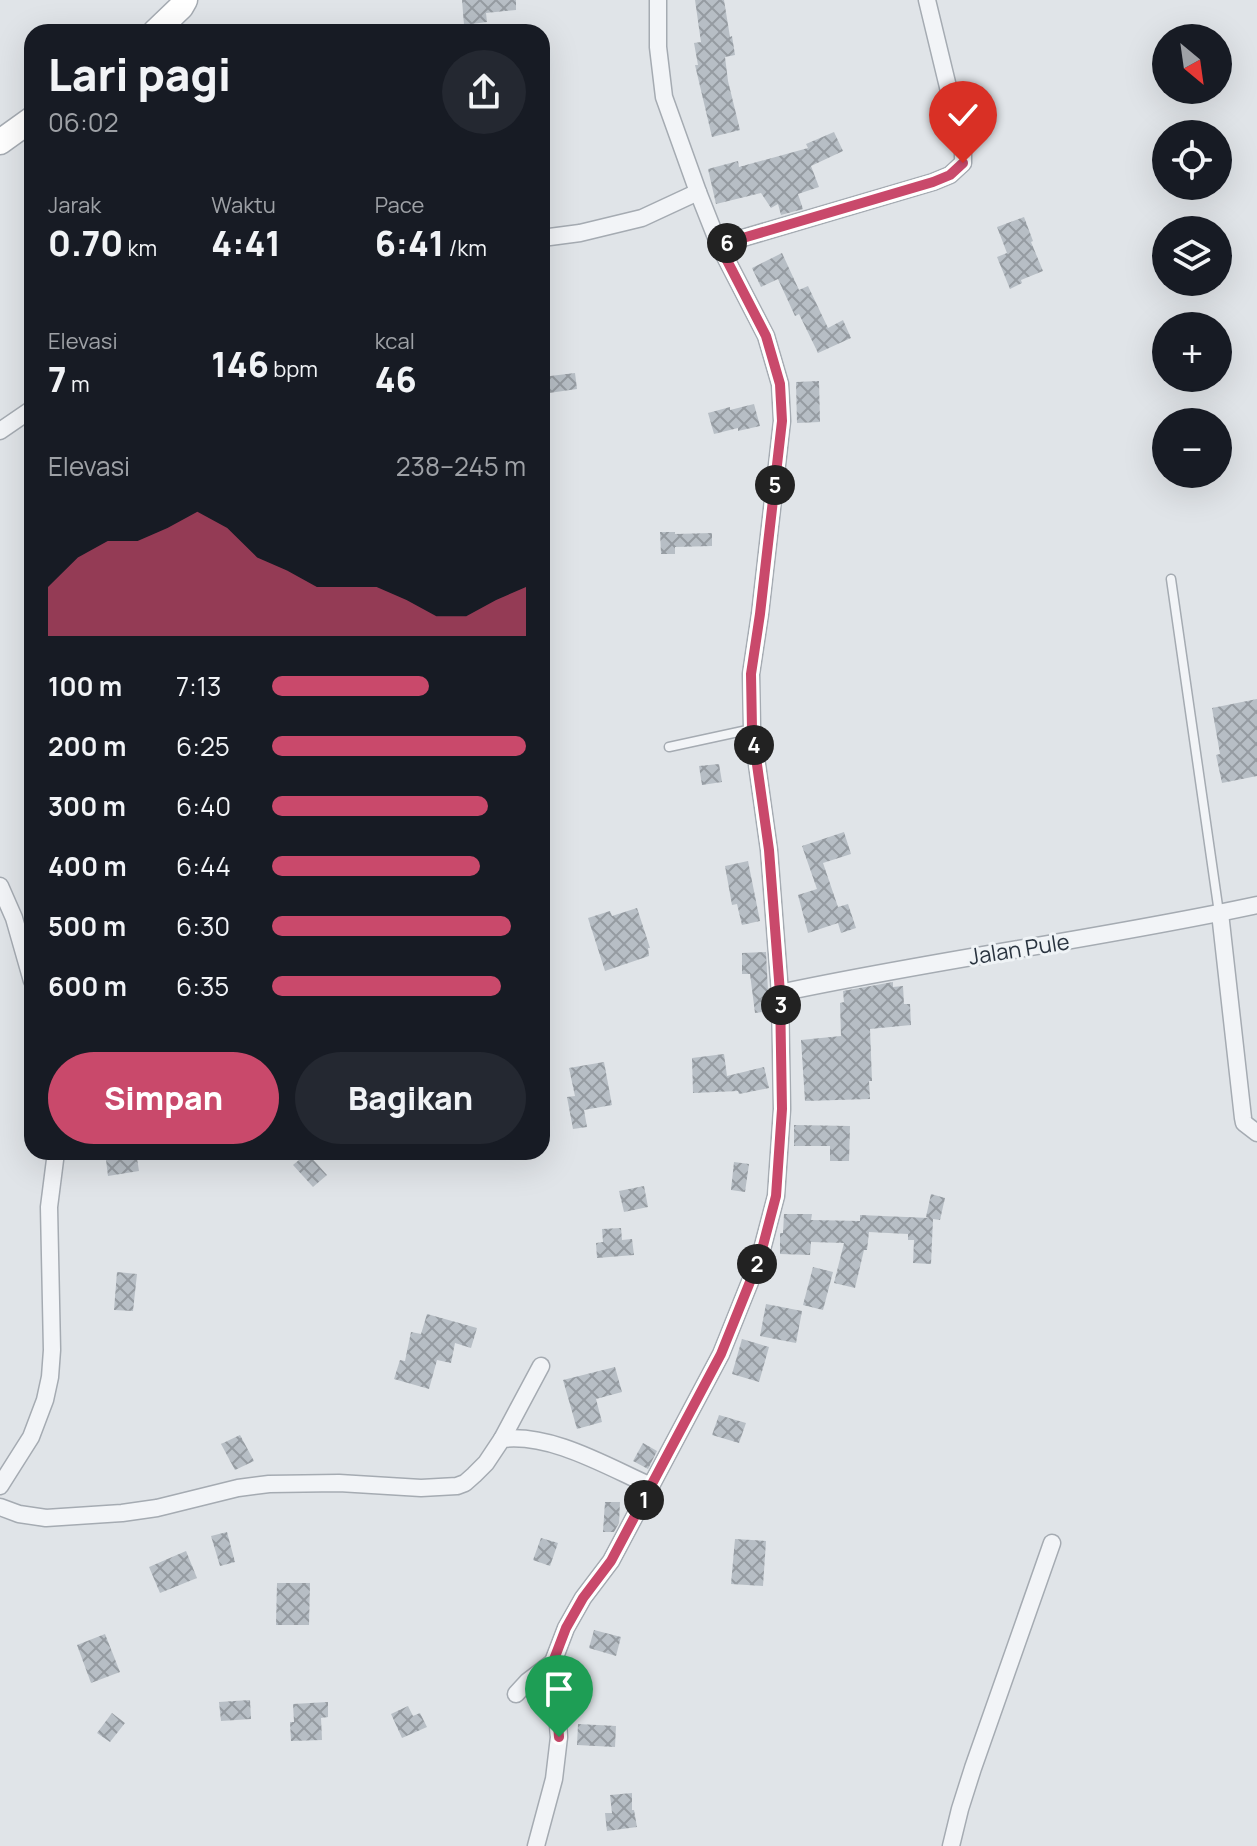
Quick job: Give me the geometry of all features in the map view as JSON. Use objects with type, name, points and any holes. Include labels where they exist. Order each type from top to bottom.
[{"type":"street","points":[[163,24],[185,0]]},
{"type":"street","points":[[536,1846],[554,1779],[559,1737],[553,1662],[566,1628],[583,1598],[611,1561],[721,1354],[760,1257],[776,1196],[782,1109],[780,993],[769,850],[752,729],[751,674],[782,421],[780,384],[766,336],[719,245],[664,97],[658,47],[658,0]]},
{"type":"street","points":[[719,245],[933,182],[950,175],[963,163],[963,149],[927,0]]},
{"type":"street","points":[[0,142],[24,125]]},
{"type":"street","points":[[550,237],[642,218],[698,192]]},
{"type":"street","points":[[0,431],[24,414]]},
{"type":"street","points":[[0,886],[24,953]]},
{"type":"street","name":"Jalan Pule","points":[[780,993],[874,973],[1257,905]]},
{"type":"street","points":[[1220,913],[1239,1092],[1251,1128]]},
{"type":"street","points":[[0,1486],[31,1437],[50,1377],[49,1207],[55,1160]]},
{"type":"street","points":[[0,1507],[46,1518],[146,1510],[238,1488],[269,1484],[457,1486],[480,1469],[502,1439],[541,1366]]},
{"type":"street","points":[[502,1439],[534,1439],[556,1445],[651,1486]]},
{"type":"street","points":[[951,1846],[973,1768],[1052,1543]]},
{"type":"street","points":[[516,1694],[553,1662]]},
{"type":"lane","points":[[1171,579],[1220,913]]},
{"type":"lane","points":[[669,747],[752,729]]},
{"type":"building","points":[[462,0],[516,0],[516,10],[486,13],[487,22],[464,24]]},
{"type":"building","points":[[695,0],[724,0],[735,55],[725,57],[740,130],[712,137],[695,65],[698,65],[694,43],[701,42]]},
{"type":"building","points":[[834,132],[843,151],[811,166],[819,187],[798,194],[803,209],[781,215],[778,204],[771,208],[761,193],[716,204],[708,169],[738,161],[739,167],[808,148],[806,144]]},
{"type":"building","points":[[1024,217],[1043,271],[1021,280],[1022,283],[1010,289],[997,257],[1007,253],[997,227]]},
{"type":"building","points":[[782,253],[799,290],[808,286],[828,328],[843,320],[851,338],[818,353],[799,314],[795,316],[778,279],[761,287],[752,268]]},
{"type":"building","points":[[575,373],[577,389],[550,393],[550,376]]},
{"type":"building","points":[[819,381],[820,422],[797,423],[796,382]]},
{"type":"building","points":[[754,404],[760,426],[714,434],[708,413]]},
{"type":"building","points":[[660,532],[712,533],[712,546],[675,547],[675,554],[661,554]]},
{"type":"building","points":[[1257,699],[1257,776],[1222,783],[1212,708]]},
{"type":"building","points":[[719,764],[722,782],[702,785],[699,766]]},
{"type":"building","points":[[844,832],[851,854],[823,863],[838,907],[848,904],[856,928],[841,933],[838,923],[808,933],[798,895],[817,889],[802,846]]},
{"type":"building","points":[[748,861],[760,921],[742,925],[737,904],[732,905],[725,866]]},
{"type":"building","points":[[637,908],[650,948],[649,956],[605,971],[588,918],[610,911],[612,916]]},
{"type":"building","points":[[766,952],[769,1011],[755,1013],[750,974],[742,974],[742,953]]},
{"type":"building","points":[[893,982],[893,987],[903,986],[904,1004],[910,1004],[911,1025],[870,1029],[870,1099],[805,1101],[801,1040],[841,1036],[840,1003],[844,1002],[843,991]]},
{"type":"building","points":[[724,1054],[727,1076],[764,1067],[769,1088],[739,1094],[738,1091],[693,1093],[692,1058]]},
{"type":"building","points":[[604,1062],[612,1105],[584,1110],[587,1127],[573,1129],[567,1097],[575,1096],[569,1068]]},
{"type":"building","points":[[794,1125],[850,1126],[849,1161],[830,1161],[830,1146],[794,1146]]},
{"type":"building","points":[[106,1160],[137,1160],[139,1171],[108,1176]]},
{"type":"building","points":[[299,1160],[313,1160],[327,1175],[313,1187],[293,1165]]},
{"type":"building","points":[[734,1162],[749,1164],[745,1192],[731,1190]]},
{"type":"building","points":[[644,1186],[648,1207],[624,1212],[619,1191]]},
{"type":"building","points":[[931,1194],[945,1198],[940,1220],[933,1219],[931,1264],[913,1263],[914,1240],[908,1240],[908,1234],[869,1232],[867,1250],[864,1250],[855,1288],[834,1283],[844,1243],[811,1242],[810,1255],[780,1254],[784,1214],[812,1214],[811,1220],[860,1221],[860,1215],[929,1218],[926,1217]]},
{"type":"building","points":[[621,1228],[622,1240],[632,1239],[634,1255],[597,1258],[596,1243],[603,1242],[602,1229]]},
{"type":"building","points":[[813,1267],[833,1272],[823,1310],[803,1305]]},
{"type":"building","points":[[117,1272],[137,1274],[133,1311],[114,1310]]},
{"type":"building","points":[[766,1304],[802,1311],[796,1343],[760,1336]]},
{"type":"building","points":[[427,1314],[477,1328],[471,1348],[455,1343],[451,1363],[437,1360],[429,1389],[394,1379],[400,1360],[405,1361],[411,1332],[421,1334]]},
{"type":"building","points":[[742,1339],[769,1347],[759,1382],[732,1374]]},
{"type":"building","points":[[615,1367],[622,1392],[596,1399],[602,1422],[577,1429],[563,1380]]},
{"type":"building","points":[[719,1415],[746,1423],[739,1443],[712,1435]]},
{"type":"building","points":[[240,1435],[254,1461],[235,1470],[221,1444]]},
{"type":"building","points":[[643,1443],[657,1451],[648,1469],[633,1461]]},
{"type":"building","points":[[605,1502],[620,1502],[619,1523],[614,1532],[603,1532]]},
{"type":"building","points":[[227,1532],[235,1562],[220,1566],[211,1536]]},
{"type":"building","points":[[541,1538],[558,1543],[550,1566],[533,1560]]},
{"type":"building","points":[[735,1539],[766,1541],[763,1586],[731,1584]]},
{"type":"building","points":[[186,1551],[197,1578],[160,1593],[149,1567]]},
{"type":"building","points":[[277,1583],[310,1583],[309,1625],[276,1625]]},
{"type":"building","points":[[594,1630],[621,1637],[616,1656],[589,1648]]},
{"type":"building","points":[[105,1634],[120,1672],[91,1683],[77,1645]]},
{"type":"building","points":[[250,1700],[251,1719],[221,1721],[219,1702]]},
{"type":"building","points":[[328,1702],[328,1717],[321,1718],[322,1740],[291,1741],[293,1704]]},
{"type":"building","points":[[408,1706],[413,1716],[420,1713],[427,1727],[402,1738],[391,1714]]},
{"type":"building","points":[[112,1713],[125,1723],[110,1742],[97,1733]]},
{"type":"building","points":[[578,1724],[616,1726],[615,1747],[577,1745]]},
{"type":"building","points":[[632,1793],[632,1810],[637,1827],[607,1831],[605,1813],[612,1813],[610,1795]]},
{"type":"route","points":[[559,1737],[553,1662],[566,1628],[583,1598],[611,1561],[721,1354],[760,1257],[776,1196],[782,1109],[780,993],[769,850],[752,729],[751,674],[782,421],[780,384],[766,336],[719,245],[933,182],[950,175],[963,163]]}]
